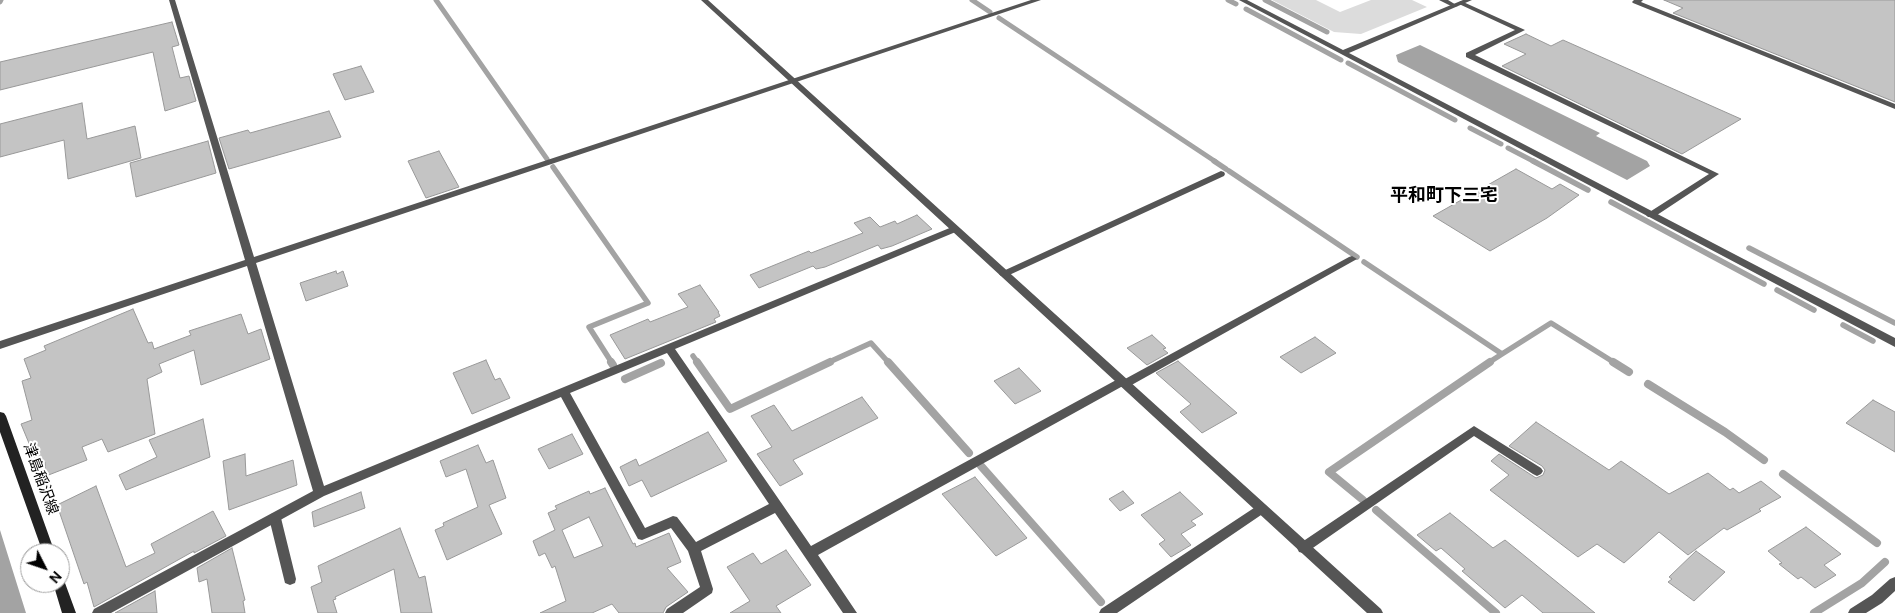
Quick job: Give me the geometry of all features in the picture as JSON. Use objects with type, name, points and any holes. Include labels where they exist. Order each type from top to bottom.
[{"type":"main road","name":"津島稲沢線","points":[[0,416],[45,543]]},
{"type":"main road","points":[[63,593],[70,613]]},
{"type":"street","points":[[172,0],[320,493]]},
{"type":"street","points":[[704,0],[1376,613]]},
{"type":"street","points":[[0,345],[1038,0]]},
{"type":"street","points":[[1242,0],[1895,343]]},
{"type":"street","points":[[1442,0],[1462,3],[1521,30],[1469,55],[1716,174],[1651,215]]},
{"type":"street","points":[[1640,0],[1635,2],[1895,107]]},
{"type":"street","points":[[1343,53],[1462,3]]},
{"type":"street","points":[[1004,274],[1221,174]]},
{"type":"street","points":[[99,613],[320,493],[955,229]]},
{"type":"street","points":[[810,553],[1352,259]]},
{"type":"street","points":[[669,348],[850,613]]},
{"type":"street","points":[[564,392],[642,535],[673,521],[694,548],[707,589],[672,613]]},
{"type":"street","points":[[1303,548],[1474,430],[1537,471]]},
{"type":"street","points":[[694,548],[778,506]]},
{"type":"street","points":[[1106,613],[1260,508]]},
{"type":"street","points":[[275,518],[290,579]]},
{"type":"street","points":[[1855,613],[1877,599],[1895,583]]},
{"type":"shaded area","points":[[1272,0],[1316,0],[1340,12],[1371,0],[1412,0],[1427,7],[1361,34],[1334,32]]},
{"type":"shaded area","points":[[1420,45],[1600,133],[1596,136],[1647,161],[1650,166],[1627,180],[1398,62],[1396,55]]},
{"type":"shaded area","points":[[0,530],[26,613],[0,613]]},
{"type":"building","points":[[1664,0],[1895,0],[1895,102],[1673,13],[1683,8]]},
{"type":"building","points":[[172,22],[179,45],[172,47],[180,78],[189,76],[196,101],[165,111],[153,52],[0,90],[0,62]]},
{"type":"building","points":[[1526,34],[1551,46],[1563,40],[1741,119],[1682,154],[1502,66],[1526,54],[1504,44]]},
{"type":"building","points":[[361,66],[374,92],[345,100],[333,74]]},
{"type":"building","points":[[82,103],[87,139],[135,126],[141,158],[68,179],[64,140],[0,157],[0,124]]},
{"type":"building","points":[[329,111],[341,137],[229,169],[219,138],[248,130],[250,133]]},
{"type":"building","points":[[208,141],[216,173],[136,197],[130,163]]},
{"type":"building","points":[[439,151],[459,187],[426,198],[408,161]]},
{"type":"building","points":[[1516,169],[1552,189],[1560,184],[1579,195],[1547,218],[1490,251],[1433,216]]},
{"type":"building","points":[[917,215],[932,229],[892,246],[881,249],[878,245],[825,267],[816,269],[813,266],[759,288],[750,275],[809,251],[811,253],[863,233],[854,223],[870,217],[880,227],[895,221],[897,224]]},
{"type":"building","points":[[336,271],[337,274],[343,271],[348,286],[306,301],[300,283]]},
{"type":"building","points":[[700,285],[719,312],[720,316],[714,319],[716,322],[625,359],[610,335],[648,319],[650,322],[688,307],[678,294]]},
{"type":"building","points":[[133,309],[148,343],[152,342],[154,349],[191,335],[189,331],[241,314],[248,334],[261,329],[270,359],[201,385],[194,350],[159,364],[162,372],[147,379],[155,434],[108,452],[102,439],[82,447],[87,460],[46,476],[45,462],[38,465],[21,424],[32,420],[22,381],[31,378],[24,359],[46,350],[44,346]]},
{"type":"building","points":[[1152,335],[1166,348],[1163,349],[1168,353],[1147,365],[1127,348]]},
{"type":"building","points":[[1315,337],[1336,353],[1301,373],[1280,357]]},
{"type":"building","points":[[486,360],[495,380],[500,378],[510,398],[472,414],[453,373]]},
{"type":"building","points":[[1178,361],[1237,413],[1202,433],[1180,412],[1191,404],[1156,373]]},
{"type":"building","points":[[1019,368],[1041,391],[1015,404],[994,381]]},
{"type":"building","points":[[862,397],[878,418],[793,460],[803,474],[780,486],[757,454],[772,447],[751,416],[774,405],[792,431]]},
{"type":"building","points":[[1873,400],[1895,412],[1895,452],[1846,423]]},
{"type":"building","points":[[203,419],[210,457],[126,490],[119,475],[157,457],[149,440]]},
{"type":"building","points":[[1536,422],[1609,470],[1621,461],[1669,494],[1708,473],[1730,490],[1733,488],[1739,493],[1761,481],[1781,497],[1759,509],[1761,511],[1727,530],[1724,528],[1688,555],[1659,532],[1624,563],[1597,544],[1578,557],[1490,490],[1509,475],[1491,461],[1499,454],[1536,478],[1543,475],[1545,470],[1542,466],[1509,446]]},
{"type":"building","points":[[708,432],[727,461],[651,497],[642,480],[629,486],[620,467],[636,459],[639,466]]},
{"type":"building","points":[[572,434],[583,454],[549,469],[538,449]]},
{"type":"building","points":[[478,445],[486,463],[493,460],[506,498],[489,505],[502,534],[447,560],[435,530],[444,526],[443,523],[478,507],[466,469],[446,477],[440,461]]},
{"type":"building","points":[[245,454],[246,476],[293,460],[297,485],[229,510],[223,461]]},
{"type":"building","points":[[975,477],[1027,538],[996,556],[942,494]]},
{"type":"building","points":[[96,486],[126,567],[155,553],[151,544],[213,511],[226,536],[194,553],[194,551],[94,607],[87,582],[84,584],[57,505]]},
{"type":"building","points":[[605,488],[636,547],[669,533],[681,562],[667,568],[688,592],[666,607],[663,613],[619,613],[612,604],[592,613],[540,613],[566,601],[555,566],[552,568],[545,553],[539,556],[533,541],[555,530],[548,513],[557,509],[555,506],[589,491],[590,494]],"holes":[[[589,517],[603,546],[574,558],[562,530]]]},
{"type":"building","points":[[1123,491],[1134,503],[1120,511],[1109,499]]},
{"type":"building","points":[[361,492],[365,508],[314,527],[312,512]]},
{"type":"building","points":[[1180,492],[1203,514],[1191,521],[1196,525],[1181,534],[1191,545],[1171,557],[1159,544],[1165,540],[1141,515]]},
{"type":"building","points":[[1450,513],[1493,548],[1505,540],[1595,613],[1543,613],[1522,595],[1505,608],[1462,571],[1465,569],[1441,548],[1436,551],[1417,535]]},
{"type":"building","points":[[1806,527],[1841,554],[1824,565],[1836,575],[1815,588],[1801,577],[1798,579],[1779,564],[1782,563],[1768,551]]},
{"type":"building","points":[[400,528],[419,578],[425,576],[432,613],[401,613],[394,569],[335,597],[336,599],[333,600],[337,613],[318,613],[311,587],[322,582],[318,566]]},
{"type":"building","points":[[232,548],[245,600],[243,601],[245,613],[212,613],[207,579],[199,582],[197,568]]},
{"type":"building","points":[[786,550],[811,585],[776,606],[781,613],[730,613],[750,601],[727,567],[753,553],[761,564]]},
{"type":"building","points":[[1696,551],[1725,572],[1694,601],[1668,582],[1672,579],[1669,577]]},
{"type":"building","points":[[155,591],[157,613],[115,613]]},
{"type":"waterway","points":[[436,0],[547,159]]},
{"type":"waterway","points":[[972,0],[990,12]]},
{"type":"waterway","points":[[1228,0],[1236,4]]},
{"type":"waterway","points":[[1265,0],[1327,32]]},
{"type":"waterway","points":[[1246,9],[1341,60]]},
{"type":"waterway","points":[[999,18],[1216,162]]},
{"type":"waterway","points":[[1348,63],[1455,120]]},
{"type":"waterway","points":[[1470,128],[1501,144]]},
{"type":"waterway","points":[[1508,148],[1535,162]]},
{"type":"waterway","points":[[1214,161],[1226,169]]},
{"type":"waterway","points":[[1533,161],[1588,190]]},
{"type":"waterway","points":[[553,167],[648,303],[589,327],[612,363]]},
{"type":"waterway","points":[[1229,171],[1357,257]]},
{"type":"waterway","points":[[1611,202],[1764,284]]},
{"type":"waterway","points":[[1749,248],[1895,323]]},
{"type":"waterway","points":[[1364,262],[1502,354]]},
{"type":"waterway","points":[[1777,290],[1814,310]]},
{"type":"waterway","points":[[1502,354],[1551,323],[1615,363]]},
{"type":"waterway","points":[[1843,325],[1873,341]]},
{"type":"waterway","points":[[827,363],[871,343],[889,363]]},
{"type":"waterway","points":[[1488,363],[1502,354]]},
{"type":"waterway","points":[[693,356],[698,363]]},
{"type":"waterway","points":[[697,362],[730,409],[830,362]]},
{"type":"waterway","points":[[888,362],[969,453]]},
{"type":"waterway","points":[[1363,500],[1329,472],[1490,362]]},
{"type":"waterway","points":[[1613,362],[1629,372]]},
{"type":"waterway","points":[[625,379],[661,363]]},
{"type":"waterway","points":[[1648,384],[1725,432],[1764,460]]},
{"type":"waterway","points":[[981,466],[1101,602]]},
{"type":"waterway","points":[[1783,474],[1877,543]]},
{"type":"waterway","points":[[1376,510],[1496,613]]},
{"type":"waterway","points":[[1814,613],[1862,583],[1885,562]]},
{"type":"district","name":"平和町下三宅","points":[[1444,196]]}]
